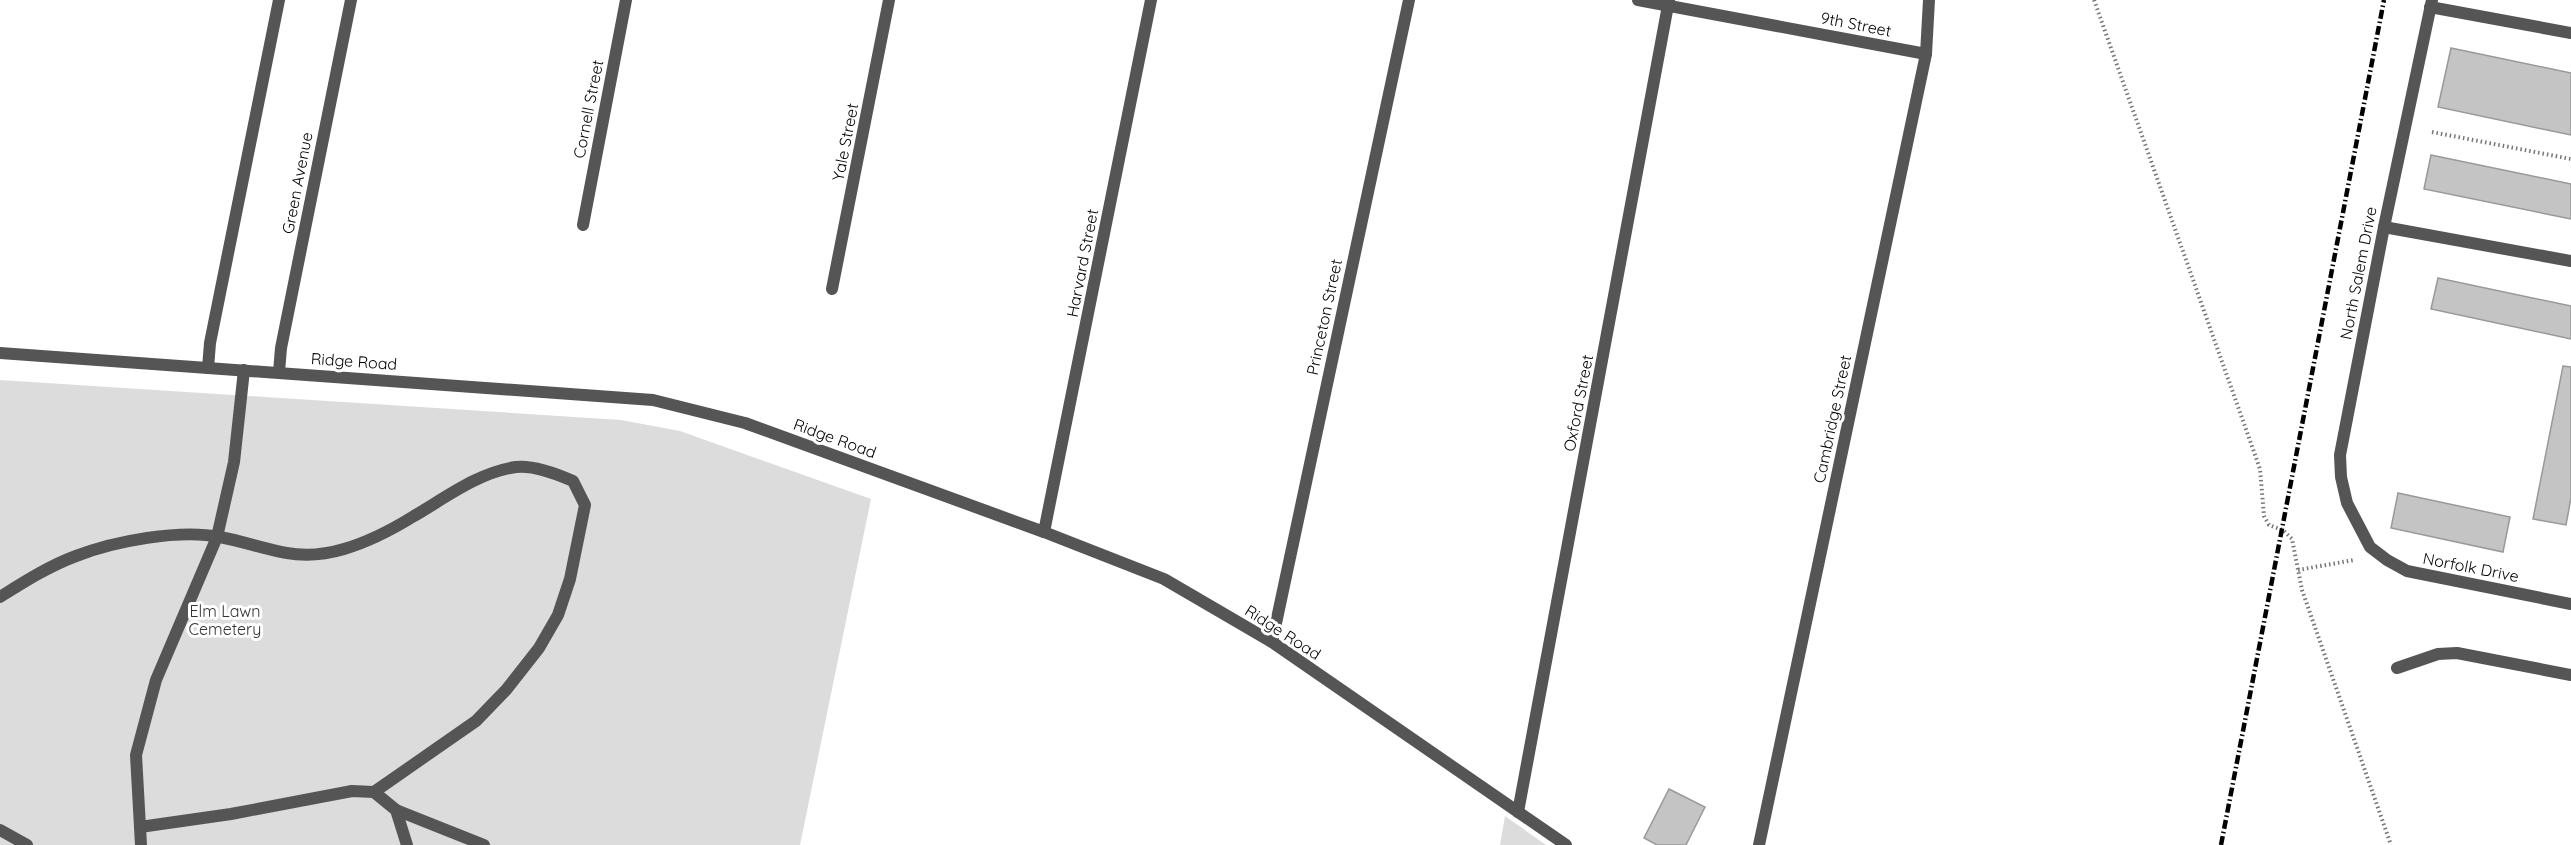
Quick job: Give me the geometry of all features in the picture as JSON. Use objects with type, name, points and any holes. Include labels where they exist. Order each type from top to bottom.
[{"type":"street","points":[[208,368],[210,343],[279,0]]},
{"type":"street","name":"Green Avenue","points":[[279,372],[281,348],[351,0]]},
{"type":"street","name":"Cornell Street","points":[[582,225],[626,0]]},
{"type":"street","name":"Yale Street","points":[[832,289],[888,0]]},
{"type":"street","name":"Harvard Street","points":[[1044,532],[1151,0]]},
{"type":"street","name":"Princeton Street","points":[[1272,642],[1409,0]]},
{"type":"street","name":"9th Street","points":[[1638,0],[1669,3],[1926,54]]},
{"type":"street","name":"Cambridge Street","points":[[1759,845],[1926,54],[1929,0]]},
{"type":"street","name":"Oxford Street","points":[[1518,812],[1669,3]]},
{"type":"street","points":[[2431,4],[2571,33]]},
{"type":"street","name":"North Salem Drive","points":[[2370,547],[2347,503],[2341,477],[2340,455],[2384,227],[2431,4]]},
{"type":"street","points":[[2384,227],[2571,261]]},
{"type":"street","name":"Ridge Road","points":[[0,353],[653,400],[745,423],[1044,532],[1164,579],[1272,642],[1566,845]]},
{"type":"street","points":[[141,845],[136,755],[156,680],[218,537],[234,462],[244,370]]},
{"type":"street","points":[[0,597],[30,578],[76,555],[121,543],[171,536],[218,537],[288,555],[314,555],[344,549],[380,534],[459,489],[486,476],[517,467],[554,473],[573,481],[585,505],[570,579],[558,615],[538,648],[506,690],[476,721],[374,792]]},
{"type":"street","name":"Norfolk Drive","points":[[2370,547],[2407,572],[2571,604]]},
{"type":"street","points":[[2397,668],[2438,654],[2457,653],[2571,675]]},
{"type":"street","points":[[140,827],[231,814],[352,791],[374,792],[396,810],[484,845]]},
{"type":"street","points":[[396,810],[407,845]]},
{"type":"street","points":[[0,830],[27,845]]},
{"type":"path","points":[[2094,0],[2260,469],[2264,516],[2269,525],[2283,530],[2292,539],[2302,590],[2391,845]]},
{"type":"path","points":[[2432,132],[2571,159]]},
{"type":"path","points":[[2298,570],[2354,560]]},
{"type":"green space","name":"Elm Lawn Cemetery","points":[[0,380],[621,420],[680,431],[871,499],[800,845],[0,845]]},
{"type":"green space","points":[[1505,816],[1546,845],[1500,845]]},
{"type":"building","points":[[2451,48],[2571,73],[2571,135],[2438,107]]},
{"type":"building","points":[[2431,155],[2571,184],[2571,219],[2424,189]]},
{"type":"building","points":[[2438,278],[2571,306],[2571,339],[2431,309]]},
{"type":"building","points":[[2563,366],[2571,367],[2571,498],[2566,525],[2533,519]]},
{"type":"building","points":[[2398,493],[2510,517],[2503,552],[2391,528]]},
{"type":"building","points":[[1669,789],[1705,807],[1686,845],[1657,845],[1644,838]]},
{"type":"railway","points":[[2221,845],[2384,0]]}]
